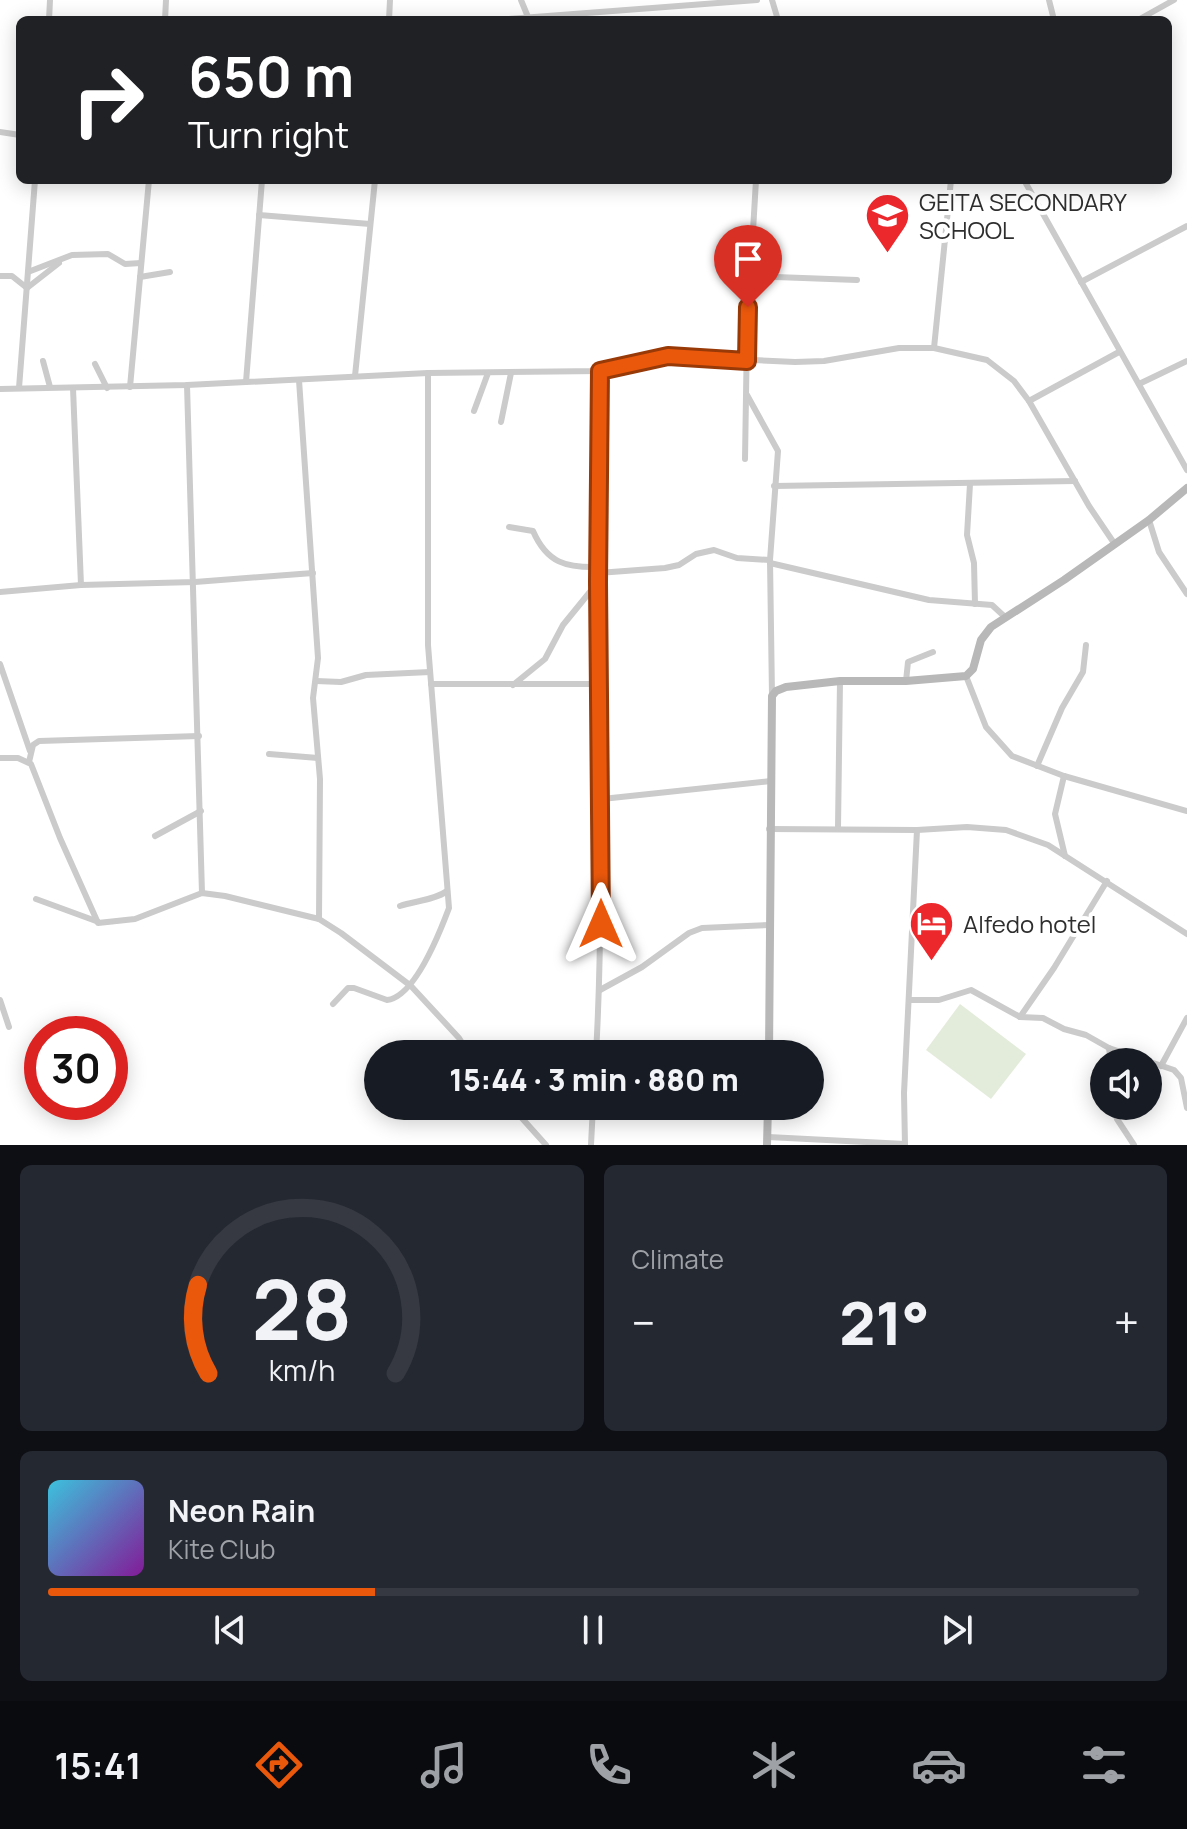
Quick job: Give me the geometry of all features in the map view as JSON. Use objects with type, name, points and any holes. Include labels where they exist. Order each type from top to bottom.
[{"type":"street","points":[[637,0],[640,9]]},
{"type":"street","points":[[542,16],[757,0]]},
{"type":"street","points":[[1145,16],[1174,0]]},
{"type":"street","points":[[19,388],[35,184]]},
{"type":"street","points":[[130,387],[149,184]]},
{"type":"street","points":[[246,382],[262,184]]},
{"type":"street","points":[[355,376],[375,184]]},
{"type":"street","points":[[745,459],[756,184]]},
{"type":"street","points":[[934,348],[951,184]]},
{"type":"street","points":[[1026,184],[1187,470]]},
{"type":"street","points":[[259,215],[370,224]]},
{"type":"street","points":[[1081,282],[1187,226]]},
{"type":"street","points":[[28,272],[72,255],[108,254],[125,264],[141,263]]},
{"type":"street","points":[[27,288],[64,258]]},
{"type":"street","points":[[140,277],[149,273],[170,272]]},
{"type":"street","points":[[0,276],[12,276],[27,288]]},
{"type":"street","points":[[750,276],[857,280]]},
{"type":"street","points":[[0,389],[107,388],[428,373],[600,371],[668,356],[747,361],[824,361],[899,348],[934,348],[976,357],[997,366],[1014,381],[1114,543]]},
{"type":"street","points":[[1029,401],[1119,352]]},
{"type":"street","points":[[43,361],[50,387]]},
{"type":"street","points":[[1139,384],[1187,361]]},
{"type":"street","points":[[95,364],[107,388]]},
{"type":"street","points":[[597,1040],[602,799],[598,582],[600,371]]},
{"type":"street","points":[[333,1004],[348,988],[393,1000],[411,986],[436,942],[449,908],[430,672],[428,373]]},
{"type":"street","points":[[474,411],[488,373]]},
{"type":"street","points":[[501,422],[511,373]]},
{"type":"street","points":[[299,380],[318,658],[313,698],[320,788],[319,919]]},
{"type":"street","points":[[187,385],[202,893]]},
{"type":"street","points":[[73,388],[81,585]]},
{"type":"street","points":[[747,395],[778,451],[770,562],[769,1040]]},
{"type":"street","points":[[774,486],[1075,481]]},
{"type":"street","points":[[970,484],[967,535],[974,563],[975,604]]},
{"type":"street","points":[[772,696],[786,687],[840,681],[906,681],[966,676],[973,669],[981,640],[1005,617],[1149,520],[1187,488]]},
{"type":"street","points":[[1149,520],[1159,552],[1187,594]]},
{"type":"street","points":[[509,527],[533,531],[540,547],[561,563],[578,568],[665,568],[679,565],[696,554],[714,550],[737,558],[770,562],[929,600],[996,606],[1005,617]]},
{"type":"street","points":[[0,592],[313,573]]},
{"type":"street","points":[[513,685],[545,659],[563,625],[598,582]]},
{"type":"street","points":[[1037,766],[1062,708],[1083,672],[1086,645]]},
{"type":"street","points":[[906,681],[908,662],[933,652]]},
{"type":"street","points":[[0,664],[30,751]]},
{"type":"street","points":[[316,681],[341,682],[366,675],[430,672]]},
{"type":"street","points":[[966,676],[986,727],[1012,756],[1064,776],[1187,811]]},
{"type":"street","points":[[838,828],[840,681]]},
{"type":"street","points":[[431,684],[599,684]]},
{"type":"street","points":[[96,921],[29,762],[33,745],[39,741],[199,736]]},
{"type":"street","points":[[269,754],[318,758]]},
{"type":"street","points":[[0,758],[29,762]]},
{"type":"street","points":[[1064,776],[1055,814],[1065,856]]},
{"type":"street","points":[[602,799],[771,781]]},
{"type":"street","points":[[155,836],[201,811]]},
{"type":"street","points":[[769,829],[917,830],[967,827],[1006,830],[1048,845],[1187,934]]},
{"type":"street","points":[[768,1120],[768,1141],[905,1144],[904,1093],[917,830]]},
{"type":"street","points":[[1020,1017],[1107,881]]},
{"type":"street","points":[[400,906],[437,897],[447,891]]},
{"type":"street","points":[[36,899],[102,924],[135,919],[202,893],[319,919],[411,986],[460,1040]]},
{"type":"street","points":[[600,990],[642,967],[689,933],[726,926],[770,925]]},
{"type":"street","points":[[909,1000],[939,1000],[971,990],[1020,1017],[1043,1018],[1109,1048]]},
{"type":"street","points":[[0,1000],[9,1027]]},
{"type":"street","points":[[1162,1064],[1187,1018]]},
{"type":"street","points":[[1162,1066],[1179,1074],[1187,1108]]},
{"type":"street","points":[[524,1120],[546,1145]]},
{"type":"street","points":[[591,1145],[592,1120]]},
{"type":"street","points":[[1118,1120],[1134,1145]]},
{"type":"green space","points":[[960,1004],[1026,1054],[991,1099],[926,1050]]},
{"type":"place","name":"GEITA SECONDARY SCHOOL","points":[[888,254]]},
{"type":"place","name":"Alfedo hotel","points":[[932,962]]},
{"type":"route","points":[[601,924],[600,371],[668,356],[747,361],[748,307]]}]
